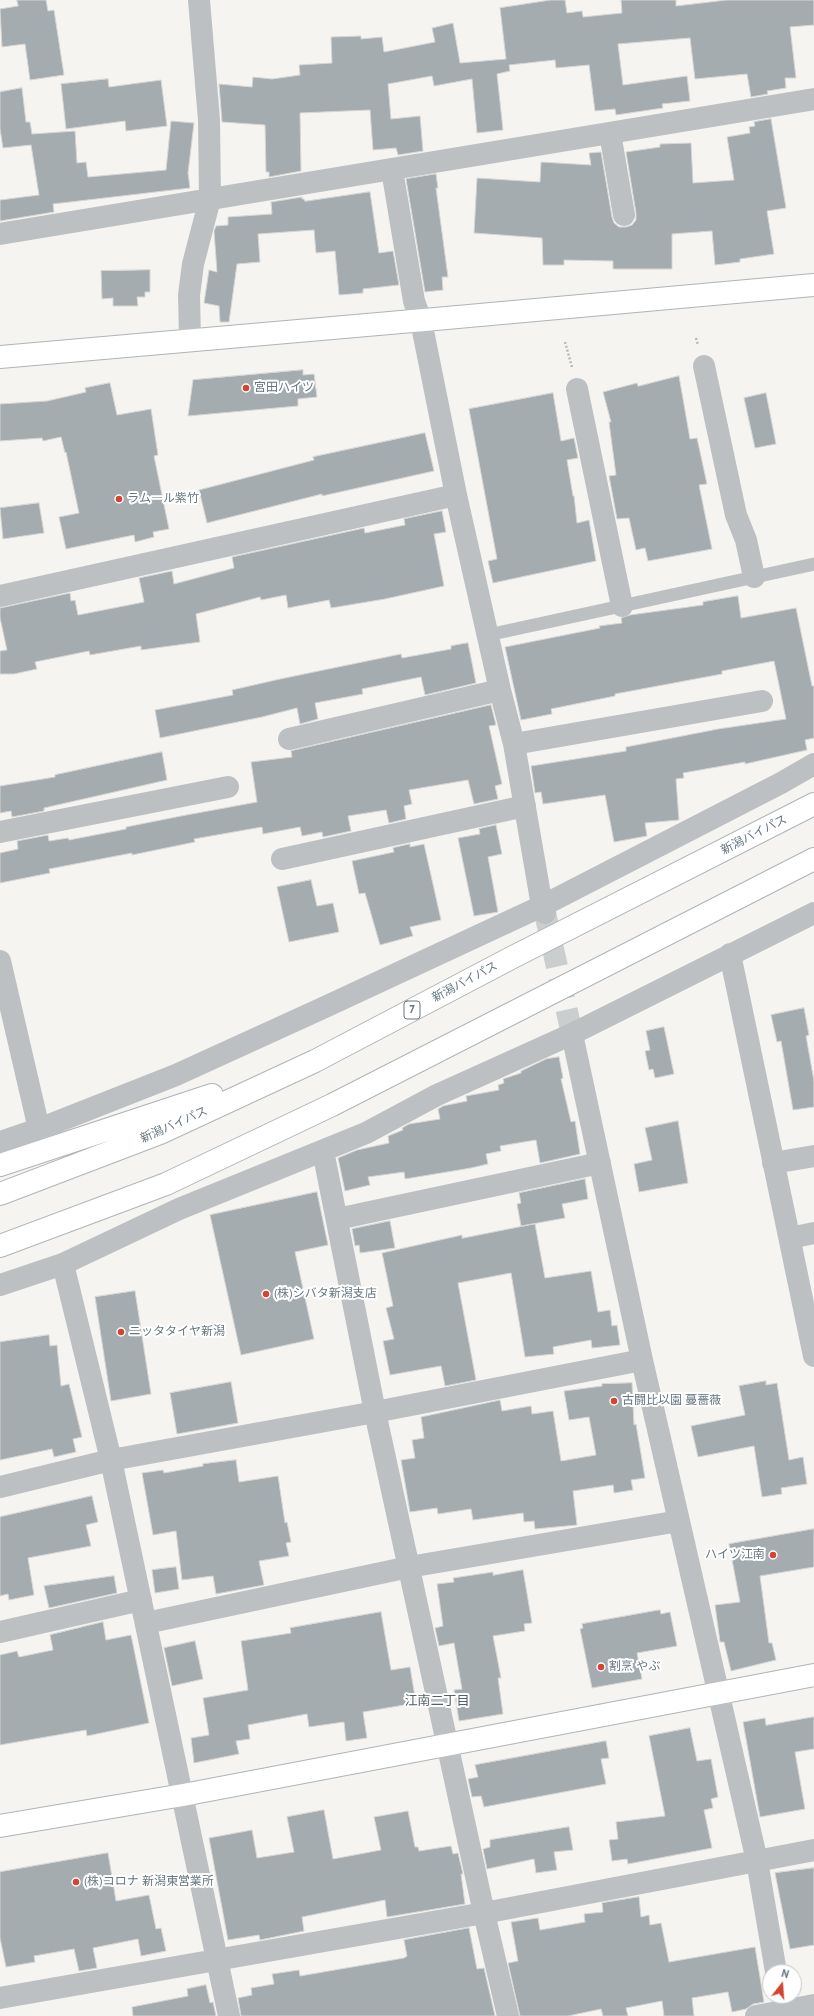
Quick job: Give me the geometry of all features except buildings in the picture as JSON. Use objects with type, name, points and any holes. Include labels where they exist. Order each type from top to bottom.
[{"type":"main road","points":[[0,357],[190,339],[421,321],[814,285]]},
{"type":"main road","name":"新潟バイパス","points":[[0,1194],[160,1133],[315,1061],[520,953],[814,804]]},
{"type":"main road","points":[[0,1246],[166,1184],[325,1109],[814,859]]},
{"type":"main road","name":"7","points":[[0,1165],[315,1061]]},
{"type":"main road","points":[[0,1826],[183,1795],[718,1692],[814,1675]]},
{"type":"street","points":[[190,339],[188,295],[193,264],[210,199],[209,120],[199,0]]},
{"type":"street","points":[[0,234],[814,99]]},
{"type":"street","points":[[610,133],[624,216]]},
{"type":"street","points":[[392,170],[414,301],[421,321],[456,495],[500,690],[514,744],[544,909]]},
{"type":"street","points":[[704,366],[736,515],[746,540],[754,577]]},
{"type":"street","points":[[577,389],[622,606]]},
{"type":"street","points":[[0,596],[456,495]]},
{"type":"street","points":[[289,738],[500,690]]},
{"type":"street","points":[[514,744],[762,701]]},
{"type":"street","points":[[0,1142],[38,1129],[176,1075],[544,909],[814,764]]},
{"type":"street","points":[[0,832],[228,787]]},
{"type":"street","points":[[282,859],[525,806]]},
{"type":"street","points":[[0,1285],[63,1264],[179,1209],[366,1132],[436,1095],[572,1034],[814,913]]},
{"type":"street","points":[[730,954],[773,1164],[811,1328],[814,1356]]},
{"type":"street","points":[[0,961],[7,1028],[38,1129]]},
{"type":"street","points":[[572,1034],[642,1360],[757,1861],[775,1964]]},
{"type":"street","points":[[323,1151],[375,1412],[449,1745],[484,1913],[508,2016]]},
{"type":"street","points":[[773,1164],[814,1156]]},
{"type":"street","points":[[336,1219],[600,1163]]},
{"type":"street","points":[[790,1238],[814,1233]]},
{"type":"street","points":[[63,1264],[111,1460],[229,2016]]},
{"type":"street","points":[[0,1487],[111,1460],[375,1412],[642,1360]]},
{"type":"street","points":[[146,1623],[409,1567],[679,1521]]},
{"type":"street","points":[[0,1632],[141,1600]]},
{"type":"street","points":[[0,1998],[484,1913],[814,1850]]},
{"type":"street","points":[[756,2016],[783,2008],[814,2006]]},
{"type":"lane","points":[[488,635],[814,564]]},
{"type":"tunnel","points":[[545,913],[572,1034]]},
{"type":"place","name":"宮田ハイツ","points":[[246,388]]},
{"type":"place","name":"ラム―ル紫竹","points":[[119,499]]},
{"type":"place","name":"(株)シバタ新潟支店","points":[[266,1294]]},
{"type":"place","name":"ニッタタイヤ新潟","points":[[121,1332]]},
{"type":"place","name":"古闘比以園 蔓薔薇","points":[[614,1401]]},
{"type":"place","name":"ハイツ江南","points":[[773,1555]]},
{"type":"place","name":"割烹 やぶ","points":[[601,1667]]},
{"type":"place","name":"(株)コロナ 新潟東営業所","points":[[76,1882]]},
{"type":"district","name":"江南二丁目","points":[[437,1701]]}]
